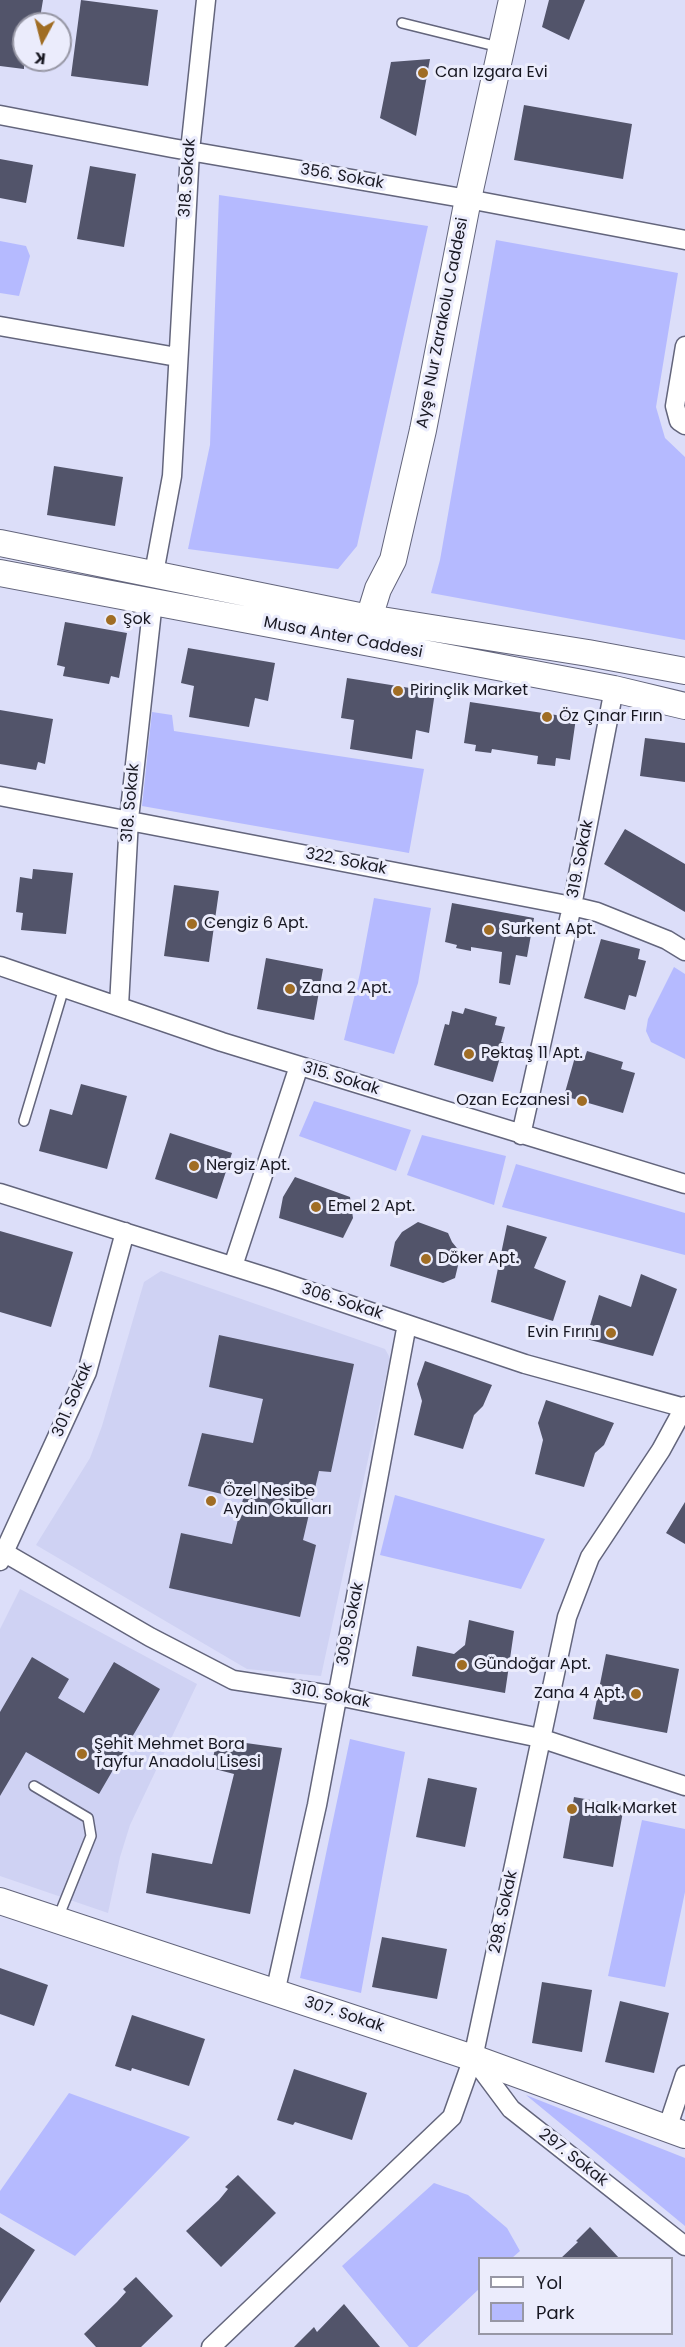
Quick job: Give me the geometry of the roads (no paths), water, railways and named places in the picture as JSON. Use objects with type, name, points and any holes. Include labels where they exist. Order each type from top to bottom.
[{"type":"main road","name":"Ayşe Nur Zarakolu Caddesi","points":[[366,643],[369,618],[378,589],[393,560],[423,430],[468,199],[512,0]]},
{"type":"main road","name":"Musa Anter Caddesi","points":[[0,543],[369,618],[588,652],[685,671]]},
{"type":"main road","name":"Musa Anter Caddesi","points":[[0,573],[614,689],[685,706]]},
{"type":"main road","name":"307. Sokak","points":[[0,1901],[473,2058],[676,2132]]},
{"type":"street","name":"318. Sokak","points":[[154,573],[172,476],[190,151],[206,0]]},
{"type":"street","name":"356. Sokak","points":[[0,115],[685,240]]},
{"type":"street","points":[[0,326],[177,357]]},
{"type":"street","points":[[685,346],[675,406],[679,420],[685,425]]},
{"type":"street","name":"318. Sokak","points":[[120,1006],[129,819],[153,601]]},
{"type":"street","name":"319. Sokak","points":[[521,1135],[572,906],[614,689]]},
{"type":"street","name":"322. Sokak","points":[[0,796],[572,906],[597,912],[667,940],[685,951]]},
{"type":"street","name":"315. Sokak","points":[[0,966],[298,1066],[685,1184]]},
{"type":"street","points":[[233,1266],[298,1066]]},
{"type":"street","name":"306. Sokak","points":[[0,1193],[233,1266],[525,1364],[685,1407]]},
{"type":"street","name":"301. Sokak","points":[[1,1554],[87,1372],[125,1232]]},
{"type":"street","name":"309. Sokak","points":[[275,1993],[318,1804],[407,1324]]},
{"type":"street","name":"298. Sokak","points":[[212,2347],[452,2117],[473,2058],[567,1617],[590,1557],[661,1450],[685,1407]]},
{"type":"street","name":"310. Sokak","points":[[1,1554],[150,1637],[233,1680],[338,1696],[540,1738],[685,1786]]},
{"type":"street","name":"297. Sokak","points":[[473,2058],[511,2109],[685,2246]]},
{"type":"street","points":[[676,2132],[685,2075]]},
{"type":"lane","points":[[402,23],[501,48]]},
{"type":"lane","points":[[24,1121],[64,988]]},
{"type":"lane","points":[[33,1785],[88,1818],[91,1836],[57,1920]]},
{"type":"place","name":"Can Izgara Evi","points":[[423,73]]},
{"type":"place","name":"Şok","points":[[111,620]]},
{"type":"place","name":"Pirinçlik Market","points":[[398,691]]},
{"type":"place","name":"Öz Çınar Fırın","points":[[547,717]]},
{"type":"place","name":"Cengiz 6 Apt.","points":[[192,924]]},
{"type":"place","name":"Surkent Apt.","points":[[489,930]]},
{"type":"place","name":"Zana 2 Apt.","points":[[290,989]]},
{"type":"place","name":"Pektaş 11 Apt.","points":[[469,1054]]},
{"type":"place","name":"Ozan Eczanesi","points":[[582,1101]]},
{"type":"place","name":"Nergiz Apt.","points":[[194,1166]]},
{"type":"place","name":"Emel 2 Apt.","points":[[316,1207]]},
{"type":"place","name":"Döker Apt.","points":[[426,1259]]},
{"type":"place","name":"Evin Fırını","points":[[611,1333]]},
{"type":"place","name":"Özel Nesibe Aydın Okulları","points":[[211,1501]]},
{"type":"place","name":"Gündoğar Apt.","points":[[462,1665]]},
{"type":"place","name":"Zana 4 Apt.","points":[[636,1694]]},
{"type":"place","name":"Şehit Mehmet Bora Tayfur Anadolu Lisesi","points":[[82,1754]]},
{"type":"place","name":"Halk Market","points":[[572,1809]]}]
